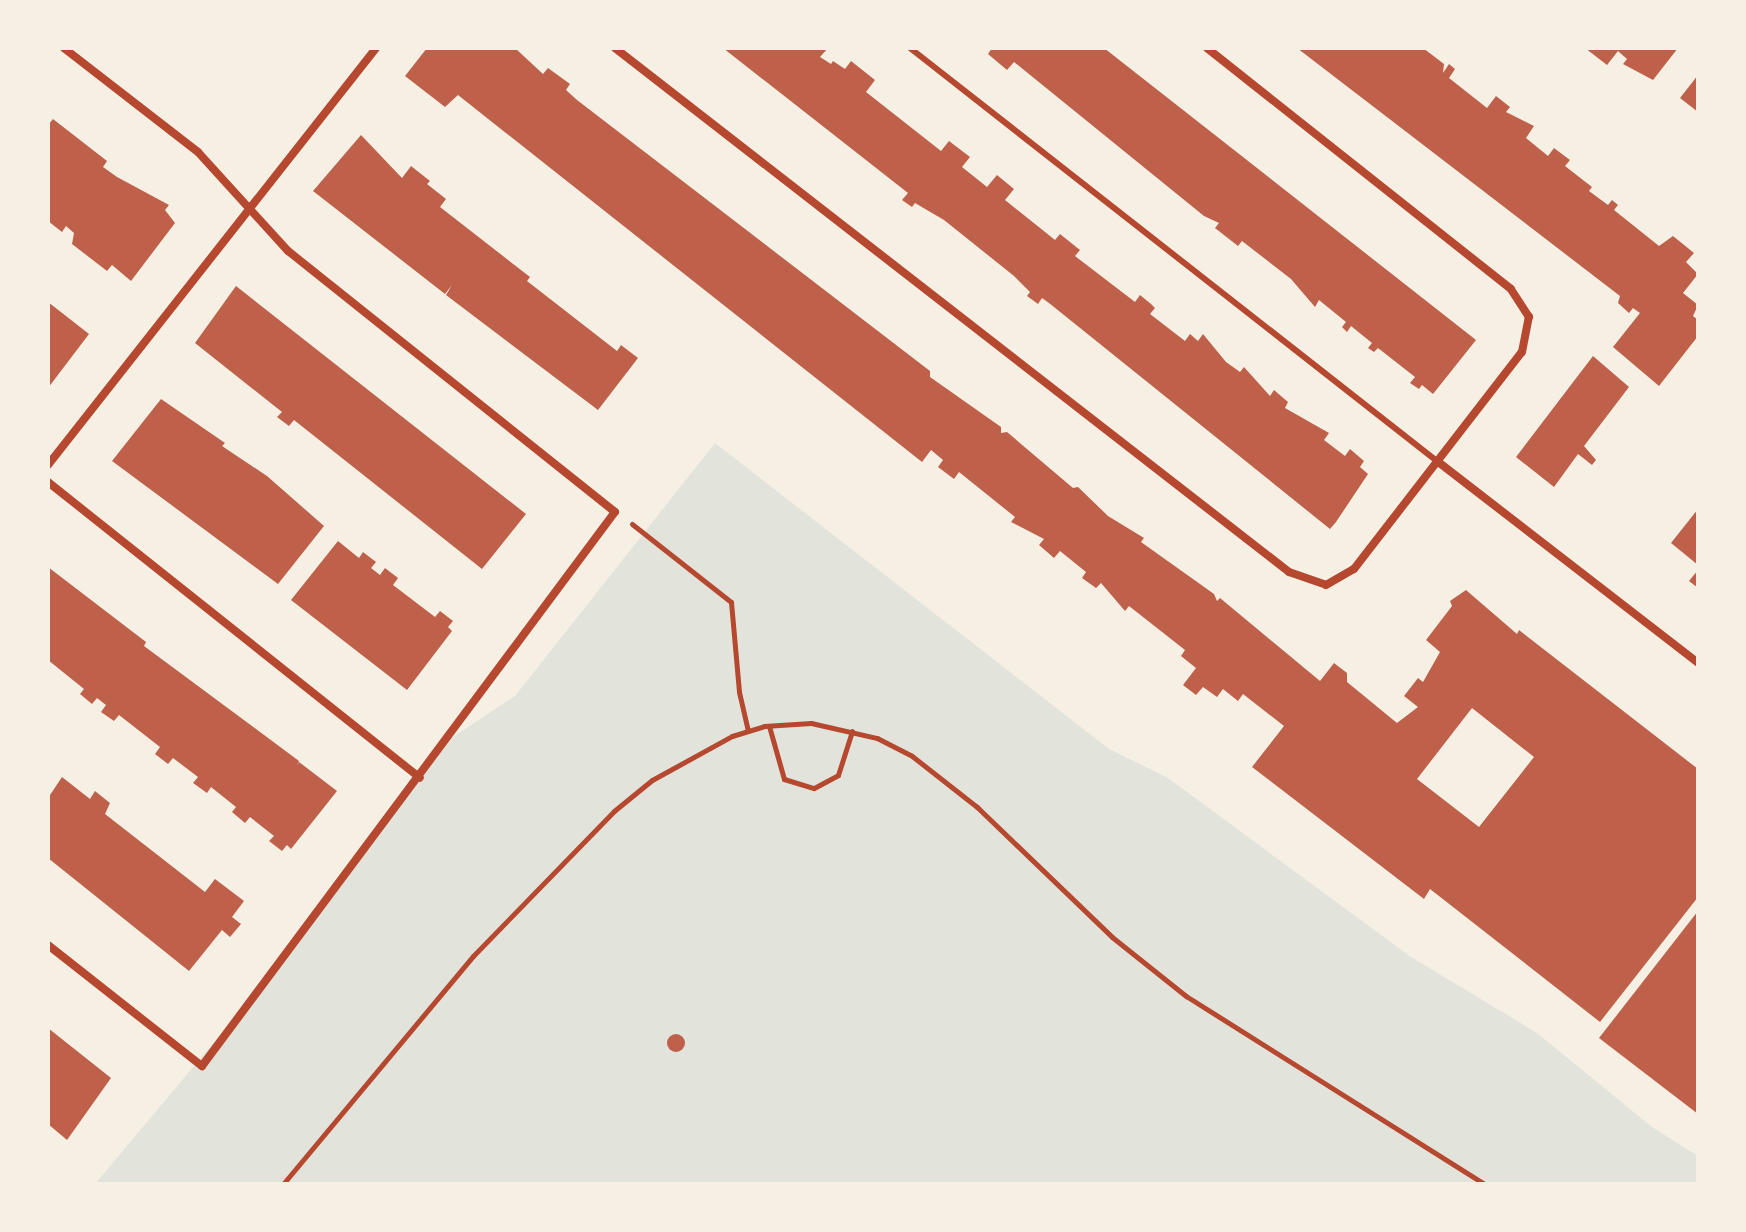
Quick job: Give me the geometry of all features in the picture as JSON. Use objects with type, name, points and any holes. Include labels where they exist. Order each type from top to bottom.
[{"type":"street","points":[[48,945],[202,1066],[420,778],[615,512],[288,251],[198,152],[64,48]]},
{"type":"street","points":[[48,465],[376,48]]},
{"type":"street","points":[[615,48],[1289,572],[1326,585],[1348,574],[1522,352],[1529,317],[1522,302],[1207,48]]},
{"type":"street","points":[[1437,461],[1698,663]]},
{"type":"street","points":[[48,482],[420,778]]},
{"type":"lane","points":[[910,48],[1437,461]]},
{"type":"path","points":[[615,512],[731,602],[739,692],[748,730]]},
{"type":"path","points":[[283,1184],[473,956],[577,846],[652,780],[748,730],[811,723],[852,731],[912,756],[943,778],[1112,937],[1186,996],[1484,1184]]},
{"type":"path","points":[[769,726],[784,779],[814,788],[838,775],[852,731]]},
{"type":"shaded area","points":[[715,443],[1109,749],[1168,778],[1411,957],[1537,1033],[1652,1127],[1698,1156],[1698,1184],[95,1184],[247,1003],[450,739],[515,696]]},
{"type":"building","points":[[427,48],[515,48],[543,74],[548,68],[570,84],[566,90],[577,100],[930,371],[930,377],[1001,427],[1001,433],[1007,432],[1073,488],[1078,487],[1108,516],[1144,538],[1141,542],[1214,594],[1217,601],[1220,598],[1320,681],[1334,663],[1347,673],[1347,682],[1397,723],[1418,707],[1404,696],[1418,678],[1423,682],[1440,652],[1426,640],[1452,606],[1450,601],[1466,590],[1517,634],[1519,630],[1698,769],[1698,897],[1600,1022],[1430,889],[1424,899],[1252,767],[1284,726],[1243,694],[1238,701],[1223,689],[1217,697],[1203,687],[1196,695],[1183,685],[1196,668],[1181,656],[1185,650],[1129,606],[1125,611],[1101,583],[1096,588],[1082,578],[1086,572],[1060,551],[1054,558],[1039,545],[1044,539],[1011,522],[1015,517],[959,472],[954,479],[938,467],[943,460],[931,450],[922,462],[458,95],[445,107],[405,76]],"holes":[[[1472,708],[1534,757],[1479,827],[1417,779]]]},
{"type":"building","points":[[723,48],[828,48],[820,57],[831,64],[833,61],[845,69],[851,61],[875,80],[866,92],[941,151],[949,141],[970,157],[962,167],[987,187],[997,175],[1014,189],[1005,200],[1055,240],[1060,234],[1080,250],[1075,256],[1135,302],[1140,295],[1155,308],[1150,314],[1185,341],[1190,334],[1198,341],[1203,334],[1226,362],[1240,372],[1244,367],[1270,396],[1274,390],[1288,402],[1285,408],[1329,433],[1324,440],[1345,456],[1350,449],[1364,461],[1360,467],[1368,474],[1336,522],[1330,529],[1049,303],[1042,298],[1038,304],[1027,296],[1030,292],[1014,276],[944,220],[915,203],[912,207],[902,200],[908,193]]},
{"type":"building","points":[[992,48],[1104,48],[1476,340],[1433,394],[1422,385],[1419,389],[1410,383],[1415,377],[1378,348],[1374,352],[1368,348],[1372,343],[1351,326],[1347,332],[1342,327],[1346,322],[1319,300],[1315,307],[1291,279],[1242,241],[1238,246],[1215,228],[1219,223],[1204,216],[1014,62],[1007,70],[988,54]]},
{"type":"building","points":[[1297,48],[1423,48],[1444,64],[1443,73],[1449,64],[1455,69],[1449,78],[1487,108],[1496,96],[1510,107],[1506,112],[1534,126],[1526,138],[1548,156],[1554,148],[1570,160],[1565,166],[1592,187],[1589,191],[1608,205],[1612,200],[1618,205],[1614,210],[1659,246],[1673,236],[1694,253],[1686,262],[1698,274],[1683,293],[1698,305],[1693,316],[1698,320],[1698,336],[1659,386],[1613,347],[1640,313],[1633,308],[1629,313],[1618,303],[1620,296]]},
{"type":"building","points":[[1585,48],[1678,48],[1653,80],[1623,64],[1627,59],[1618,51],[1607,65]]},
{"type":"building","points":[[1698,75],[1698,112],[1680,98]]},
{"type":"building","points":[[53,119],[107,161],[103,167],[169,205],[165,210],[175,223],[131,281],[112,265],[107,271],[72,244],[74,233],[66,226],[62,232],[48,221],[48,125]]},
{"type":"building","points":[[361,135],[402,178],[411,166],[430,181],[427,184],[446,199],[440,207],[530,277],[527,281],[617,351],[621,345],[638,358],[598,410],[446,295],[452,285],[445,294],[313,191]]},
{"type":"building","points":[[236,286],[526,514],[482,569],[294,420],[289,426],[277,417],[282,412],[195,343]]},
{"type":"building","points":[[48,302],[89,334],[48,388]]},
{"type":"building","points":[[1593,356],[1629,387],[1584,446],[1596,460],[1592,465],[1578,454],[1554,487],[1516,457]]},
{"type":"building","points":[[161,399],[225,443],[222,446],[267,476],[324,526],[278,584],[112,461]]},
{"type":"building","points":[[1698,509],[1698,565],[1671,543]]},
{"type":"building","points":[[338,541],[359,558],[363,552],[376,562],[371,568],[380,575],[385,568],[398,578],[393,585],[435,617],[440,611],[453,621],[448,627],[452,631],[407,690],[291,600]]},
{"type":"building","points":[[48,567],[146,642],[144,646],[299,761],[297,766],[299,762],[337,791],[291,849],[287,845],[282,851],[269,841],[274,836],[250,817],[245,823],[232,812],[236,807],[211,787],[207,793],[193,783],[198,777],[173,758],[168,764],[155,754],[160,747],[119,715],[114,721],[101,712],[106,705],[97,698],[92,704],[80,694],[84,689],[48,660]]},
{"type":"building","points":[[1698,570],[1698,588],[1689,581]]},
{"type":"building","points":[[62,777],[90,799],[95,791],[110,803],[105,814],[205,892],[215,879],[244,901],[232,917],[241,924],[230,937],[222,930],[189,971],[48,858],[48,798]]},
{"type":"building","points":[[1698,911],[1698,1114],[1599,1038]]},
{"type":"building","points":[[48,1028],[111,1078],[67,1140],[48,1124]]},
{"type":"building","points":[[676,1034],[685,1043],[676,1052],[667,1043]]}]
